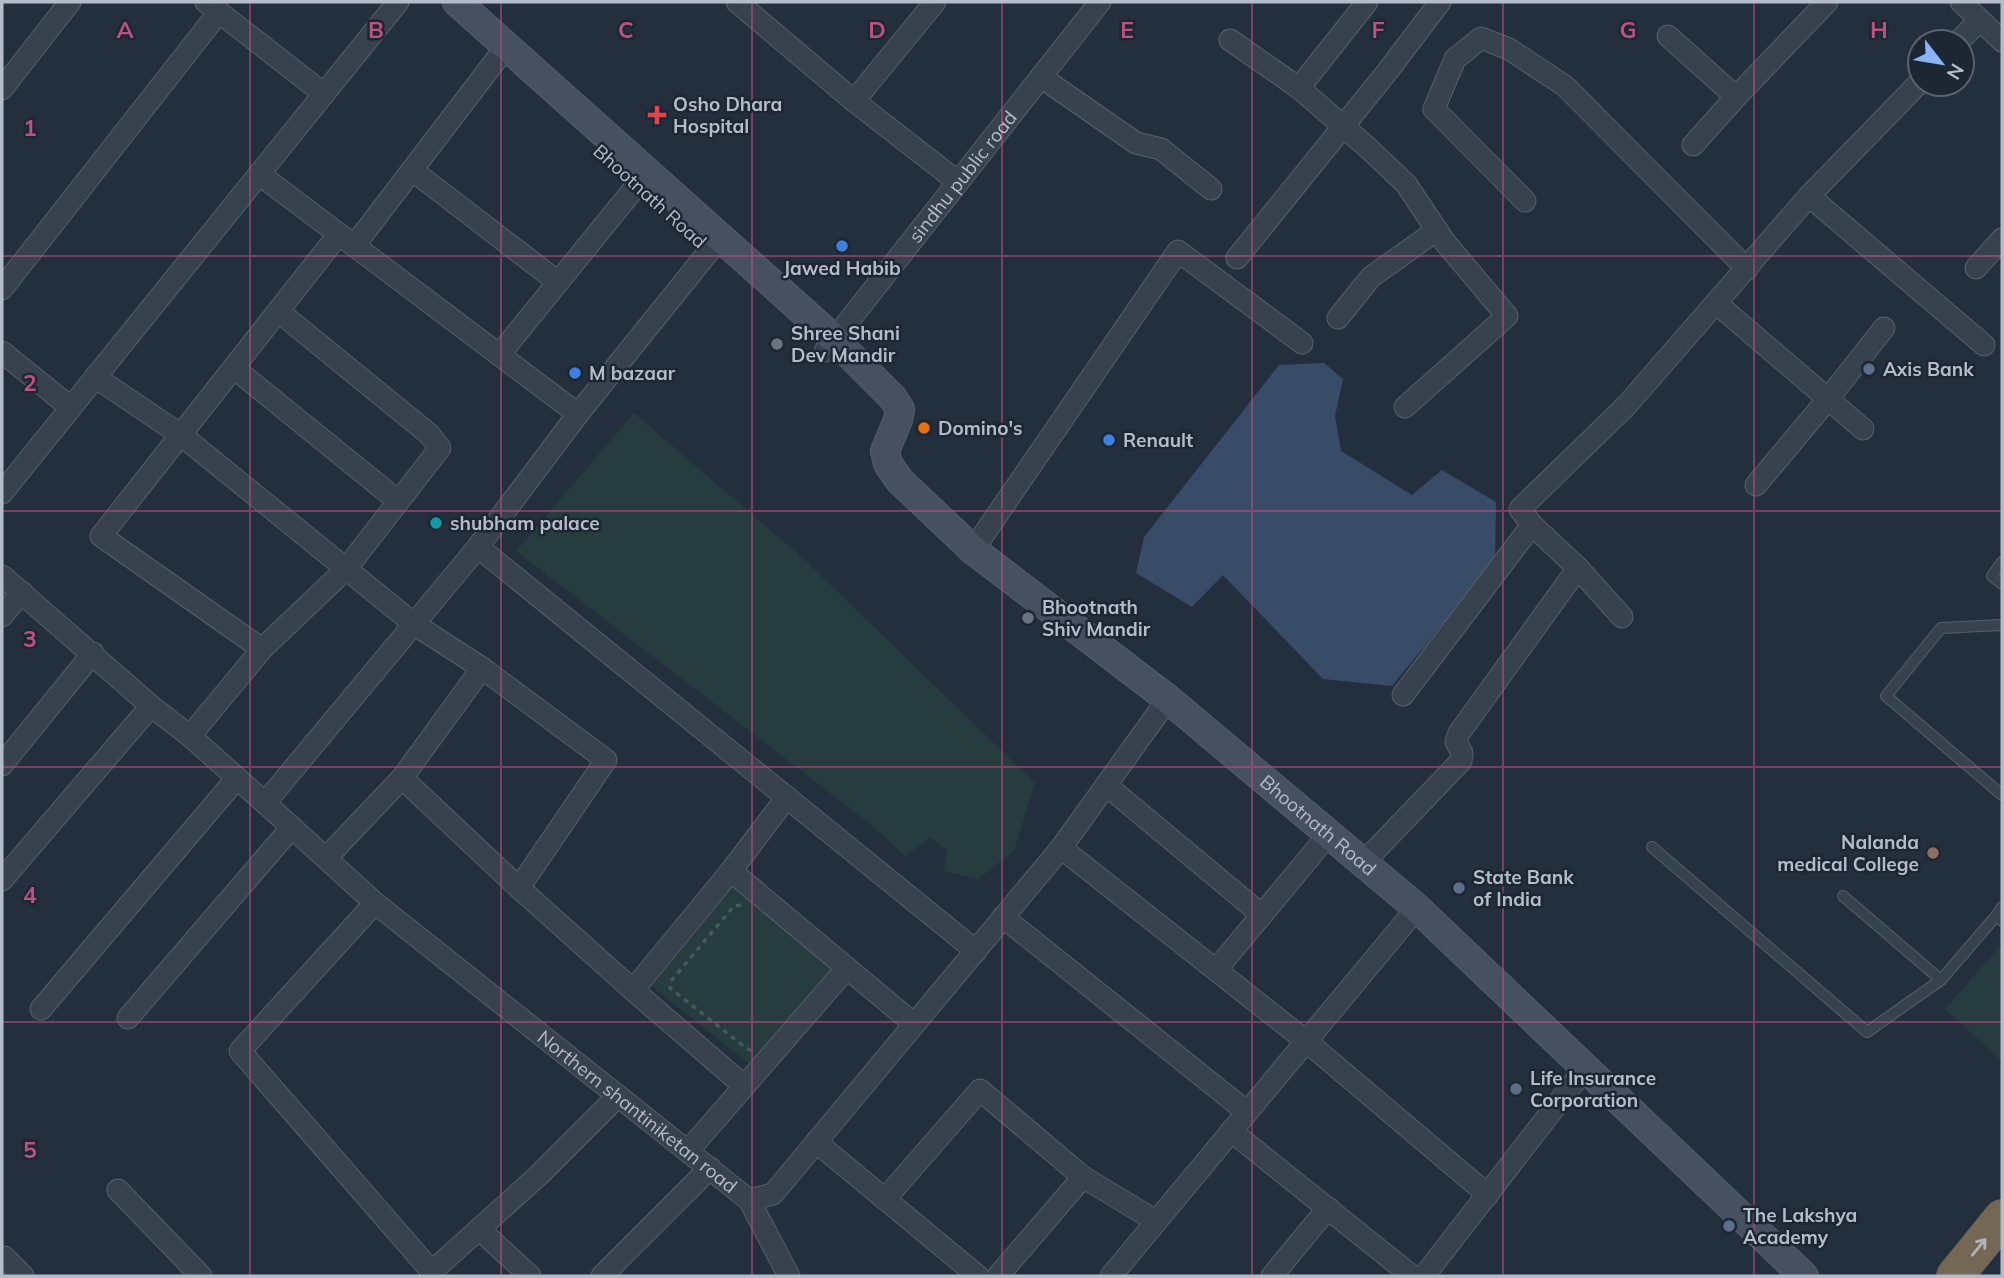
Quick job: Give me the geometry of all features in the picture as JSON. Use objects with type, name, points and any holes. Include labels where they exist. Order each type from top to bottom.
[{"type":"highway","points":[[1955,1276],[2002,1218]]},
{"type":"street","points":[[2,89],[70,2]]},
{"type":"street","points":[[2,493],[398,2]]},
{"type":"street","name":"Bhootnath Road","points":[[436,2],[499,56],[637,185],[717,246]]},
{"type":"street","name":"Bhootnath Road","points":[[457,2],[717,246],[893,398],[900,409],[885,451],[888,464],[900,481],[973,550],[1168,699],[1417,908],[1804,1276]]},
{"type":"street","points":[[737,2],[854,101],[958,182]]},
{"type":"street","points":[[854,101],[935,2]]},
{"type":"street","name":"sindhu public road","points":[[829,345],[1100,2]]},
{"type":"street","points":[[1299,88],[1367,2]]},
{"type":"street","points":[[1237,258],[1440,2]]},
{"type":"street","points":[[1693,145],[1827,2]]},
{"type":"street","points":[[1964,3],[2002,41]]},
{"type":"street","points":[[2,289],[212,7],[324,94]]},
{"type":"street","points":[[1972,28],[1980,20]]},
{"type":"street","points":[[1668,36],[1736,97]]},
{"type":"street","points":[[1525,201],[1434,109],[1455,60],[1481,38],[1509,49],[1565,86],[1746,269]]},
{"type":"street","points":[[1230,40],[1299,88],[1406,184],[1437,230],[1507,316],[1405,407]]},
{"type":"street","points":[[262,649],[101,536],[278,311],[412,170],[499,56]]},
{"type":"street","points":[[1041,76],[1136,143],[1161,149],[1211,189]]},
{"type":"street","points":[[1622,617],[1578,568],[1532,525],[1520,509],[1626,406],[1809,196],[1906,96]]},
{"type":"street","points":[[412,170],[558,282]]},
{"type":"street","points":[[259,174],[578,414]]},
{"type":"street","points":[[499,355],[637,185]]},
{"type":"street","points":[[1809,196],[1984,345]]},
{"type":"street","points":[[1338,318],[1371,277],[1437,230]]},
{"type":"street","points":[[1976,268],[2002,239]]},
{"type":"street","points":[[265,803],[478,547],[578,414],[717,246]]},
{"type":"street","points":[[973,550],[1178,251],[1302,343]]},
{"type":"street","points":[[1716,303],[1863,429]]},
{"type":"street","points":[[190,736],[262,649],[346,569],[440,447],[429,434],[278,311]]},
{"type":"street","points":[[1756,485],[1829,399],[1884,328]]},
{"type":"street","points":[[2,352],[71,407]]},
{"type":"street","points":[[234,368],[398,501]]},
{"type":"street","points":[[95,377],[180,435],[414,624],[482,668],[606,760],[519,888]]},
{"type":"street","points":[[1403,695],[1532,525]]},
{"type":"street","points":[[478,547],[976,951]]},
{"type":"street","points":[[1364,862],[1461,761],[1462,753],[1456,742],[1459,733],[1578,568]]},
{"type":"street","name":"Northern shantiniketan road","points":[[2,576],[151,706],[190,736],[375,903],[749,1199],[773,1194],[1061,848],[1168,699]]},
{"type":"street","points":[[2,616],[22,592]]},
{"type":"street","points":[[2,765],[93,653]]},
{"type":"street","points":[[326,858],[402,778],[482,668]]},
{"type":"street","points":[[2,880],[151,706]]},
{"type":"street","points":[[41,1009],[237,778]]},
{"type":"street","points":[[402,778],[519,888],[744,1086]]},
{"type":"street","points":[[1106,785],[1262,915]]},
{"type":"street","points":[[633,990],[787,797]]},
{"type":"street","points":[[128,1018],[292,827]]},
{"type":"street","points":[[1216,970],[1329,834]]},
{"type":"street","points":[[1061,848],[1306,1041],[1488,1195]]},
{"type":"street","points":[[731,870],[914,1024]]},
{"type":"street","points":[[375,903],[240,1051],[433,1275],[438,1266],[539,1175],[618,1096]]},
{"type":"street","points":[[1111,1276],[1417,908]]},
{"type":"street","points":[[1003,918],[1247,1112]]},
{"type":"street","points":[[688,1151],[847,968]]},
{"type":"street","points":[[1424,1276],[1586,1067]]},
{"type":"street","points":[[885,1199],[980,1090],[1083,1177],[1156,1221]]},
{"type":"street","points":[[1231,1131],[1412,1276]]},
{"type":"street","points":[[816,1142],[978,1276]]},
{"type":"street","points":[[602,1276],[710,1168]]},
{"type":"street","points":[[998,1276],[1083,1177]]},
{"type":"street","points":[[118,1190],[194,1274]]},
{"type":"street","points":[[749,1199],[789,1276]]},
{"type":"street","points":[[1272,1276],[1328,1208]]},
{"type":"street","points":[[479,1229],[530,1276]]},
{"type":"street","points":[[4,1257],[23,1276]]},
{"type":"lane","points":[[2002,562],[1992,576],[2002,584]]},
{"type":"lane","points":[[2002,625],[1941,628],[1886,696],[2002,795]]},
{"type":"lane","points":[[1652,847],[1867,1032],[1941,980],[2000,915]]},
{"type":"lane","points":[[1843,896],[1941,980]]},
{"type":"path","points":[[742,904],[734,906],[671,981],[670,988],[753,1052]]},
{"type":"green space","points":[[634,413],[805,560],[1035,783],[1014,851],[978,879],[944,871],[947,850],[930,838],[905,856],[869,823],[516,551]]},
{"type":"green space","points":[[735,885],[835,971],[751,1065],[651,986]]},
{"type":"green space","points":[[2002,944],[2002,1061],[1945,1009]]},
{"type":"water","points":[[1324,363],[1343,379],[1335,416],[1341,451],[1412,495],[1442,470],[1496,502],[1495,560],[1392,686],[1323,679],[1223,575],[1192,607],[1136,573],[1144,537],[1279,365]]},
{"type":"place","name":"Osho Dhara Hospital","points":[[657,115]]},
{"type":"place","name":"Jawed Habib","points":[[842,246]]},
{"type":"place","name":"Shree Shani Dev Mandir","points":[[777,344]]},
{"type":"place","name":"Axis Bank","points":[[1869,369]]},
{"type":"place","name":"M bazaar","points":[[575,373]]},
{"type":"place","name":"Domino's","points":[[924,428]]},
{"type":"place","name":"Renault","points":[[1109,440]]},
{"type":"place","name":"shubham palace","points":[[436,523]]},
{"type":"place","name":"Bhootnath Shiv Mandir","points":[[1028,618]]},
{"type":"place","name":"Nalanda medical College","points":[[1933,853]]},
{"type":"place","name":"State Bank of India","points":[[1459,888]]},
{"type":"place","name":"Life Insurance Corporation","points":[[1516,1089]]},
{"type":"place","name":"The Lakshya Academy","points":[[1729,1226]]}]
